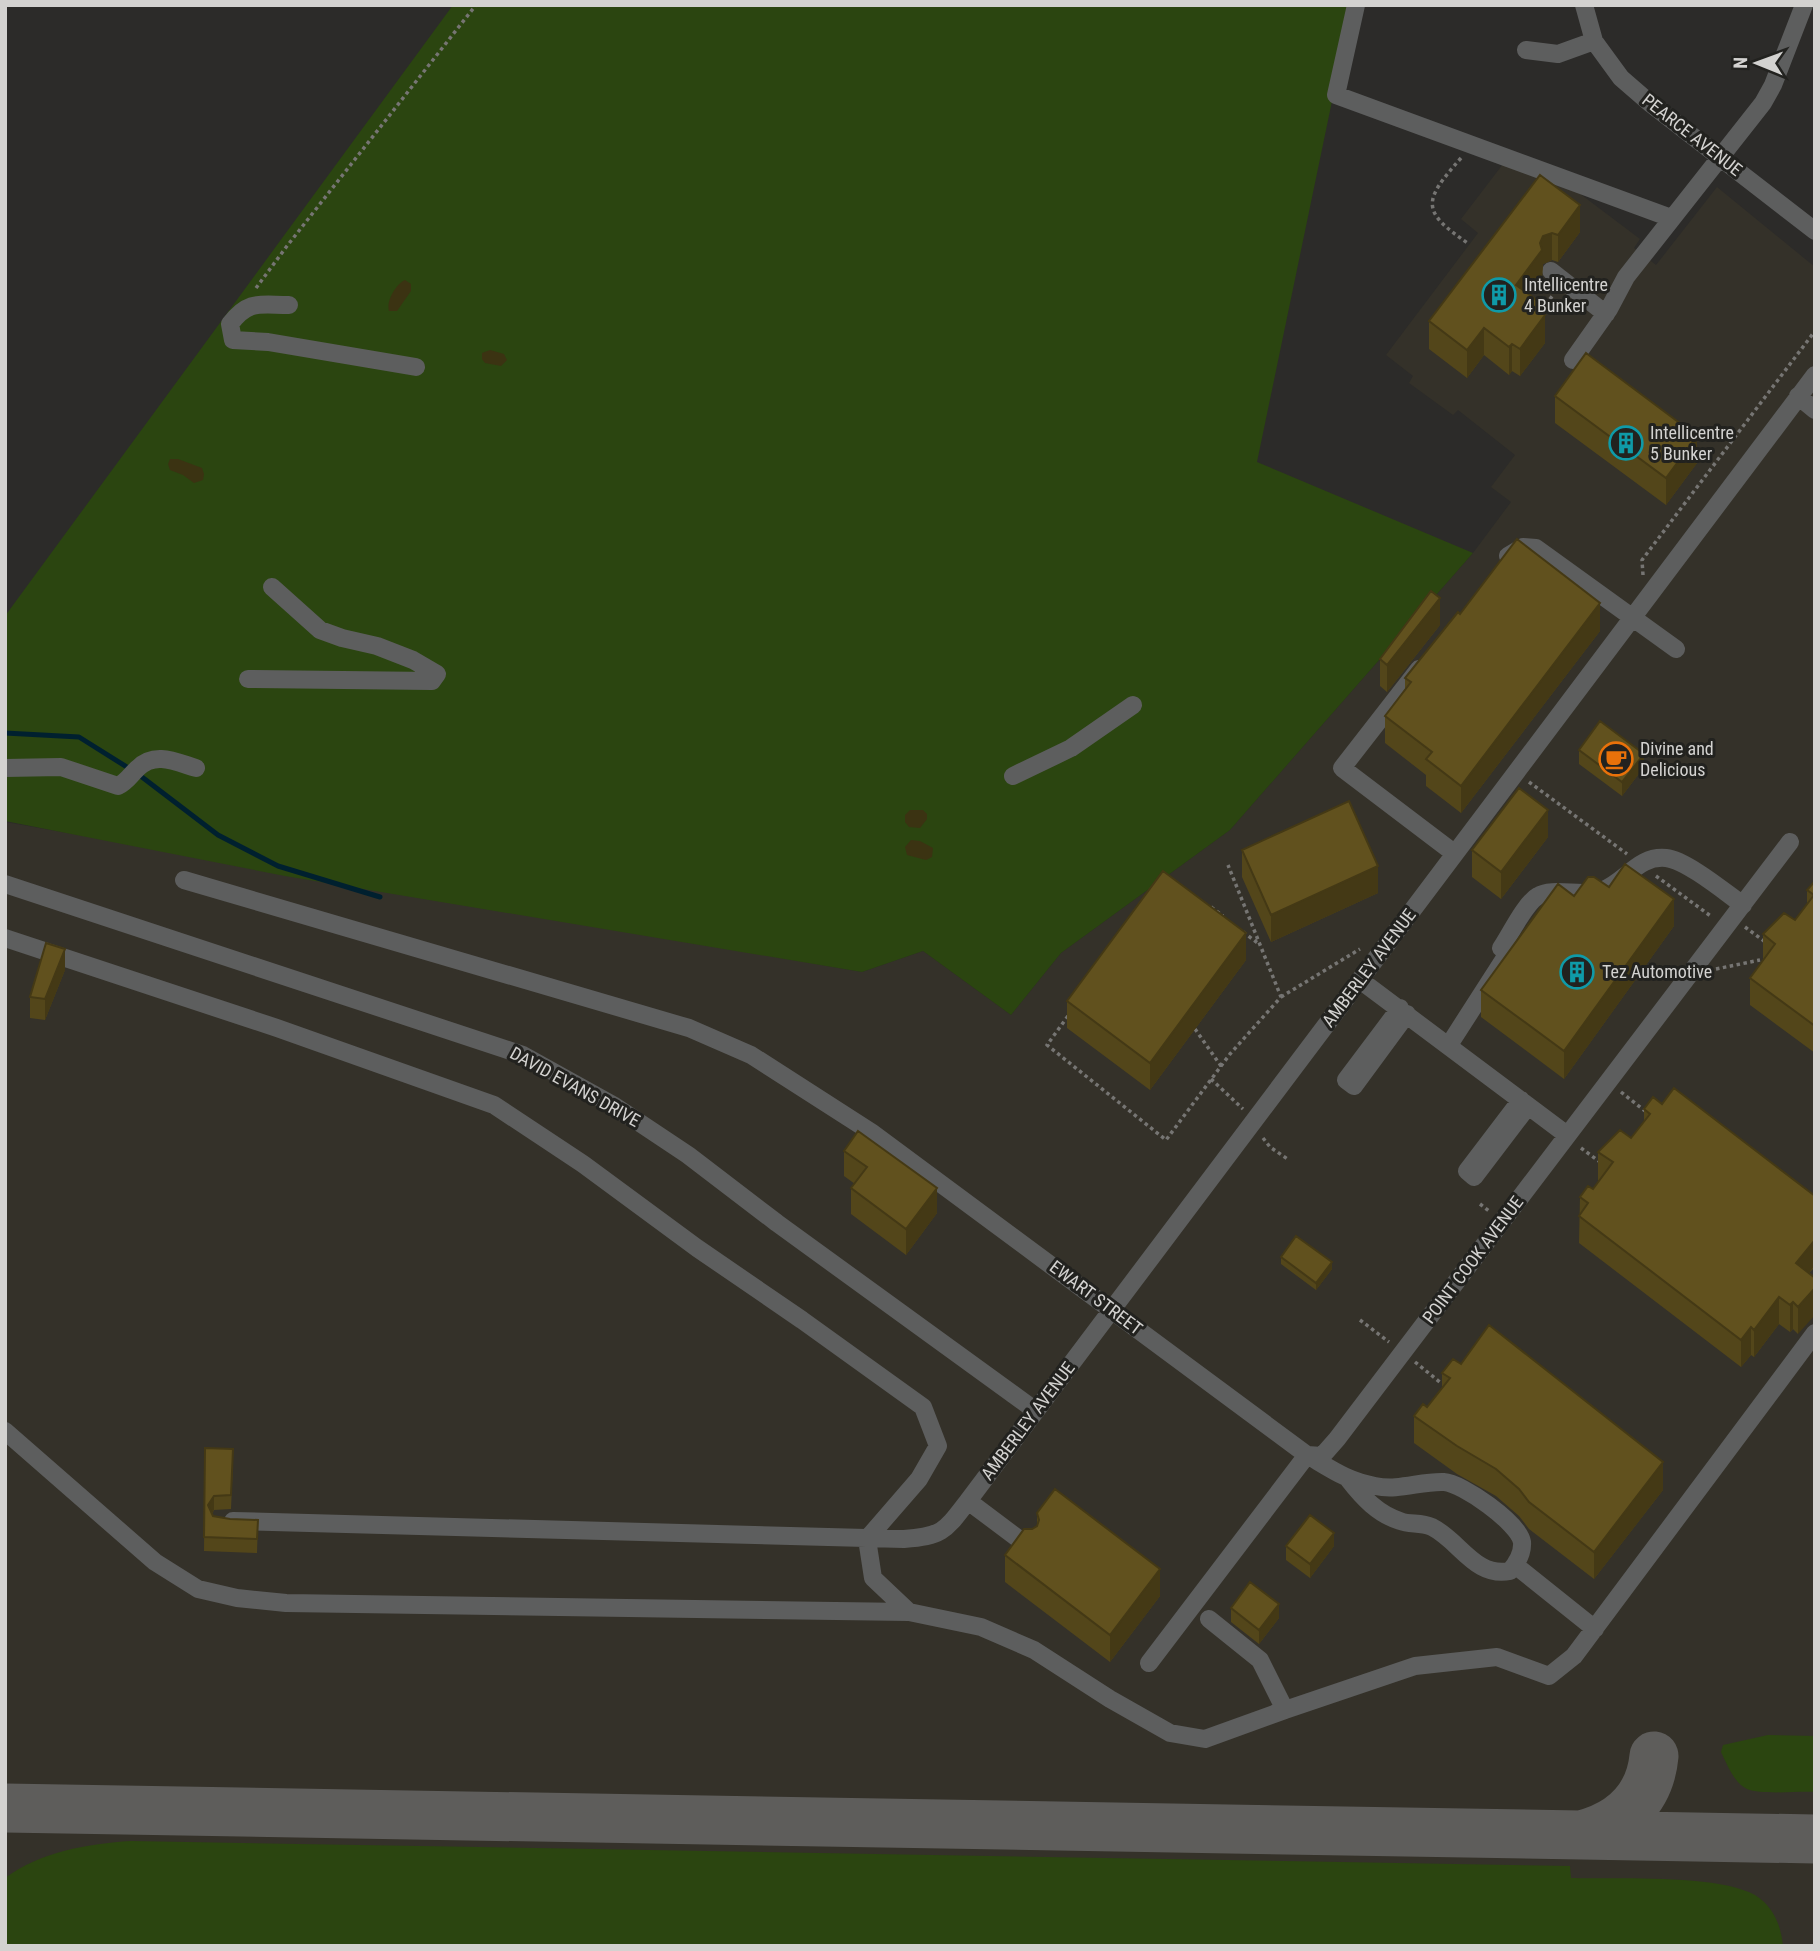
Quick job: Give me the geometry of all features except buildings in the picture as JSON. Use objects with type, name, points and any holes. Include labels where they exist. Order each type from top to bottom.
[{"type":"street","points":[[1356,5],[1336,95],[1671,218]]},
{"type":"street","name":"PEARCE AVENUE","points":[[1584,5],[1594,41],[1613,68],[1632,88],[1815,231]]},
{"type":"street","points":[[1573,360],[1606,314],[1626,277],[1767,97],[1804,5]]},
{"type":"street","points":[[1526,50],[1554,55],[1594,41]]},
{"type":"street","points":[[1557,277],[1606,314]]},
{"type":"street","points":[[289,305],[253,304],[240,310],[230,324],[233,340],[268,342],[416,367]]},
{"type":"street","name":"AMBERLEY AVENUE","points":[[219,1520],[867,1539],[915,1538],[943,1532],[1815,375]]},
{"type":"street","points":[[1798,397],[1815,410]]},
{"type":"street","points":[[1493,575],[1510,554],[1523,547],[1536,548],[1676,649]]},
{"type":"street","points":[[248,678],[432,681],[437,674],[413,660],[377,646],[320,630],[272,587]]},
{"type":"street","points":[[1426,661],[1342,768],[1454,853]]},
{"type":"street","points":[[1013,776],[1071,748],[1133,705]]},
{"type":"street","points":[[5,768],[61,767],[118,786],[148,760],[162,758],[196,768]]},
{"type":"street","name":"POINT COOK AVENUE","points":[[1149,1663],[1307,1455],[1322,1457],[1337,1439],[1570,1139],[1647,1028],[1790,842]]},
{"type":"street","points":[[1449,1045],[1508,953],[1501,948],[1531,902],[1539,895],[1549,892],[1585,894],[1599,891],[1614,885],[1644,861],[1665,858],[1681,863],[1743,905]]},
{"type":"street","name":"EWART STREET","points":[[184,880],[689,1028],[751,1055],[872,1132],[1307,1455],[1349,1480]]},
{"type":"street","name":"DAVID EVANS DRIVE","points":[[5,884],[523,1055],[613,1105],[688,1155],[1035,1411]]},
{"type":"street","points":[[5,938],[277,1028],[494,1105],[583,1164],[923,1407],[938,1447],[919,1479],[867,1539],[873,1578],[909,1612]]},
{"type":"street","points":[[1360,980],[1570,1139]]},
{"type":"street","points":[[1350,1083],[1403,1011]]},
{"type":"street","points":[[1470,1174],[1524,1103]]},
{"type":"street","points":[[5,1431],[156,1562],[198,1589],[237,1598],[300,1603],[909,1612],[981,1627],[1034,1650],[1110,1699],[1170,1733],[1205,1739],[1415,1666],[1497,1657],[1549,1676],[1574,1656],[1595,1629],[1815,1333]]},
{"type":"street","points":[[1349,1480],[1395,1489],[1445,1482],[1462,1486],[1514,1527],[1522,1541],[1520,1558],[1510,1571],[1500,1573],[1485,1570],[1433,1528],[1416,1522],[1402,1522],[1380,1512],[1365,1500],[1349,1480]]},
{"type":"street","points":[[968,1501],[1028,1546]]},
{"type":"street","points":[[1516,1565],[1595,1629]]},
{"type":"street","points":[[1209,1619],[1260,1660],[1285,1710]]},
{"type":"path","points":[[240,310],[476,5]]},
{"type":"path","points":[[1469,244],[1438,220],[1432,208],[1439,186],[1472,146]]},
{"type":"path","points":[[1539,312],[1557,277]]},
{"type":"path","points":[[1647,580],[1641,571],[1642,560],[1815,331]]},
{"type":"path","points":[[1228,865],[1281,997]]},
{"type":"path","points":[[1210,906],[1231,922]]},
{"type":"path","points":[[1741,924],[1771,947]]},
{"type":"path","points":[[1241,930],[1261,945]]},
{"type":"path","points":[[1071,1013],[1047,1045],[1166,1140],[1221,1066],[1281,997],[1362,948]]},
{"type":"path","points":[[1715,969],[1760,960]]},
{"type":"path","points":[[1195,1029],[1221,1066]]},
{"type":"path","points":[[1616,1088],[1653,1117]]},
{"type":"path","points":[[1570,1139],[1604,1165]]},
{"type":"path","points":[[1480,1204],[1493,1214]]},
{"type":"shaded area","points":[[1503,164],[1579,193],[1640,239],[1634,248],[1656,265],[1717,187],[1815,267],[1815,1946],[5,1946],[5,822],[862,972],[923,951],[1011,1015],[1061,953],[1230,830],[1473,553],[1511,502],[1491,487],[1515,455],[1458,410],[1453,415],[1409,383],[1413,376],[1386,355],[1478,233],[1461,219]]},
{"type":"green space","points":[[453,5],[1352,5],[1257,462],[1473,553],[1230,830],[1061,953],[1011,1015],[923,951],[862,972],[285,876],[5,821],[5,616]]},
{"type":"green space","points":[[1768,1735],[1815,1736],[1815,1792],[1761,1792],[1747,1789],[1738,1782],[1721,1752],[1723,1745]]},
{"type":"green space","points":[[131,1841],[1570,1866],[1571,1878],[1666,1879],[1739,1888],[1761,1899],[1771,1910],[1778,1924],[1783,1946],[5,1946],[5,1878],[50,1855],[98,1844]]},
{"type":"sand","points":[[405,280],[411,284],[411,291],[397,311],[389,311],[392,293]]},
{"type":"sand","points":[[490,350],[504,354],[507,360],[501,366],[485,363],[482,353]]},
{"type":"sand","points":[[170,459],[178,459],[202,468],[203,480],[194,483],[170,470]]},
{"type":"sand","points":[[910,810],[923,810],[927,814],[927,819],[920,828],[909,827],[905,822],[905,815]]},
{"type":"sand","points":[[911,840],[920,841],[933,848],[932,857],[926,860],[907,855],[905,847]]},
{"type":"waterway","points":[[5,733],[79,737],[138,774],[218,835],[278,866],[380,897]]},
{"type":"taxiway","points":[[1581,1835],[1609,1824],[1631,1808],[1647,1785],[1654,1756]]},
{"type":"taxiway","points":[[5,1808],[1815,1839]]},
{"type":"place","name":"Intellicentre 4 Bunker","points":[[1499,295]]},
{"type":"place","name":"Intellicentre 5 Bunker","points":[[1626,443]]},
{"type":"place","name":"Divine and Delicious","points":[[1616,759]]},
{"type":"place","name":"Tez Automotive","points":[[1577,972]]}]
